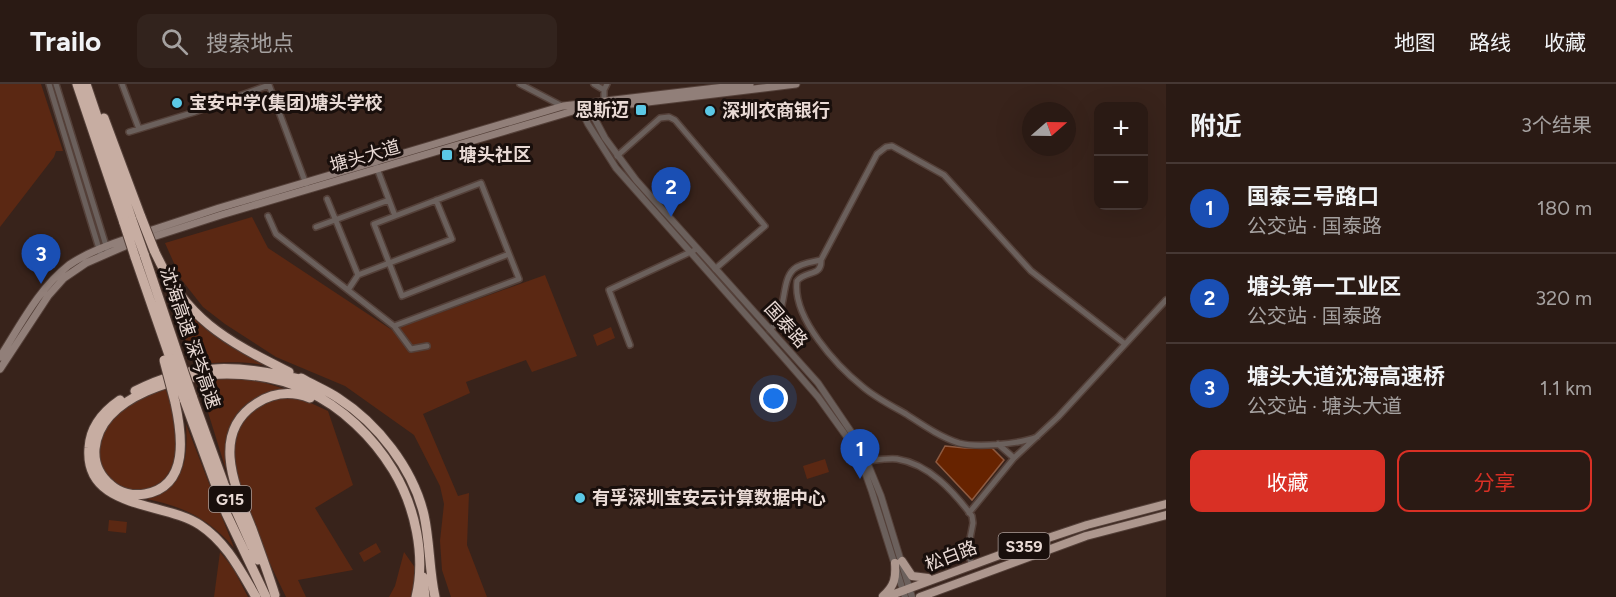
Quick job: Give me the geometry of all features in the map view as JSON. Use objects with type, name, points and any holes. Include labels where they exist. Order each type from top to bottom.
[{"type":"highway","name":"沈海高速 深岑高速","points":[[77,84],[132,220],[150,300],[171,358]]},
{"type":"highway","points":[[88,84],[132,220],[154,250],[178,293],[203,321],[224,338],[326,391],[348,405],[392,450],[410,478],[419,498],[426,527],[435,597]]},
{"type":"highway","name":"沈海高速 深岑高速","points":[[140,255],[184,399],[226,513],[273,596]]},
{"type":"highway","points":[[171,358],[184,399],[180,426],[180,458],[173,475],[160,487],[146,494],[129,494],[112,487],[105,480],[96,463],[96,445],[100,430],[122,406],[138,396],[164,385],[199,376],[227,374],[272,379],[301,388],[333,408],[366,434],[396,474],[414,524],[425,597]]},
{"type":"highway","points":[[256,597],[228,551],[205,528],[174,513],[119,497],[103,487],[90,464],[90,441],[102,416],[117,402],[133,392],[171,376],[197,370],[233,368],[265,371],[304,380]]},
{"type":"highway","points":[[273,596],[234,479],[230,455],[232,435],[246,412],[259,402],[274,395],[301,394],[333,408]]},
{"type":"highway","points":[[431,561],[442,597]]},
{"type":"highway","points":[[416,597],[420,563]]},
{"type":"main road","name":"塘头大道","points":[[0,357],[51,282],[71,264],[104,251],[307,186],[577,108],[750,84]]},
{"type":"main road","name":"塘头大道","points":[[604,104],[796,84]]},
{"type":"main road","name":"塘头大道","points":[[376,166],[563,106],[577,108]]},
{"type":"main road","name":"塘头大道","points":[[0,369],[56,287],[75,270],[104,251]]},
{"type":"main road","name":"松白路","points":[[884,597],[906,592],[971,564],[1087,525],[1166,504]]},
{"type":"main road","name":"松白路","points":[[920,597],[1086,536],[1152,517],[1166,516]]},
{"type":"main road","points":[[898,562],[917,578],[926,579],[947,574]]},
{"type":"main road","points":[[884,597],[893,586],[898,562]]},
{"type":"main road","points":[[931,597],[947,587]]},
{"type":"street","points":[[49,84],[104,251]]},
{"type":"street","points":[[56,84],[104,251]]},
{"type":"street","points":[[122,84],[139,129]]},
{"type":"street","points":[[520,84],[563,106]]},
{"type":"street","points":[[594,84],[606,87],[604,104]]},
{"type":"street","points":[[129,132],[195,112],[269,85],[307,186]]},
{"type":"street","name":"国泰路","points":[[588,106],[617,156],[805,382],[849,440],[861,461],[898,562]]},
{"type":"street","name":"国泰路","points":[[577,108],[616,168],[693,250],[715,269],[818,383],[860,445],[868,461],[906,592],[912,597]]},
{"type":"street","points":[[617,156],[660,118],[669,117],[675,120],[765,226],[715,269]]},
{"type":"street","points":[[1037,437],[1014,443],[961,444],[935,433],[865,388],[844,370],[809,325],[799,299],[797,281],[803,275],[818,272],[821,268],[821,260],[877,154],[886,147],[892,146],[944,175],[1031,271],[1125,344]]},
{"type":"street","points":[[376,166],[395,216]]},
{"type":"street","points":[[394,326],[519,279],[481,183],[374,224],[402,296],[509,254]]},
{"type":"street","points":[[327,199],[358,275]]},
{"type":"street","points":[[316,227],[389,200]]},
{"type":"street","points":[[348,290],[358,275],[452,239],[436,200]]},
{"type":"street","points":[[268,216],[276,234],[394,326],[411,349],[427,345]]},
{"type":"street","points":[[630,345],[609,290],[693,250]]},
{"type":"street","points":[[770,330],[779,318],[790,274],[802,264],[821,260]]},
{"type":"street","points":[[969,513],[1014,458],[1058,417],[1166,300]]},
{"type":"street","points":[[998,444],[1014,458]]},
{"type":"street","points":[[868,461],[895,459],[923,468],[934,475],[973,520],[968,542],[971,564]]},
{"type":"shaded area","points":[[0,84],[41,84],[63,151],[56,151],[54,157],[0,227]]},
{"type":"shaded area","points":[[252,217],[268,248],[392,330],[545,275],[577,356],[532,372],[526,360],[466,382],[470,393],[423,414],[458,496],[469,493],[467,545],[487,597],[451,597],[442,570],[440,541],[444,504],[440,486],[414,435],[345,386],[276,357],[225,324],[203,307],[181,279],[165,243]]},
{"type":"shaded area","points":[[159,274],[201,325],[215,337],[264,365],[229,362],[194,365]]},
{"type":"shaded area","points":[[611,327],[615,338],[597,346],[593,335]]},
{"type":"shaded area","points":[[224,378],[256,380],[288,390],[257,398],[245,405],[237,414],[227,438],[226,470],[198,380]]},
{"type":"shaded area","points":[[165,388],[178,431],[177,448],[172,467],[167,476],[152,488],[131,490],[123,488],[113,481],[102,468],[99,454],[101,439],[106,428],[122,411]]},
{"type":"shaded area","points":[[283,398],[300,398],[328,411],[353,485],[315,508],[353,570],[298,580],[306,597],[286,597],[252,522],[234,461],[236,436],[244,420],[258,408]]},
{"type":"shaded area","points":[[186,424],[234,548],[214,528],[192,514],[168,504],[141,498],[165,488],[177,478],[184,464]]},
{"type":"shaded area","points":[[945,446],[992,448],[1004,460],[972,500],[936,462]]},
{"type":"shaded area","points":[[825,459],[829,472],[807,479],[803,466]]},
{"type":"shaded area","points":[[109,520],[127,522],[126,533],[108,531]]},
{"type":"shaded area","points":[[376,543],[381,552],[364,562],[359,553]]},
{"type":"shaded area","points":[[220,552],[233,568],[248,597],[214,597]]},
{"type":"shaded area","points":[[404,552],[416,569],[412,597],[389,597],[395,586]]},
{"type":"place","name":"宝安中学(集团)塘头学校","points":[[177,103]]},
{"type":"place","name":"恩斯迈","points":[[641,110]]},
{"type":"place","name":"深圳农商银行","points":[[710,111]]},
{"type":"place","name":"塘头社区","points":[[447,155]]},
{"type":"place","name":"塘头第一工业区","points":[[671,217]]},
{"type":"place","name":"塘头大道沈海高速桥","points":[[41,284]]},
{"type":"place","name":"国泰三号路口","points":[[860,479]]},
{"type":"place","name":"有孚深圳宝安云计算数据中心","points":[[580,498]]}]
